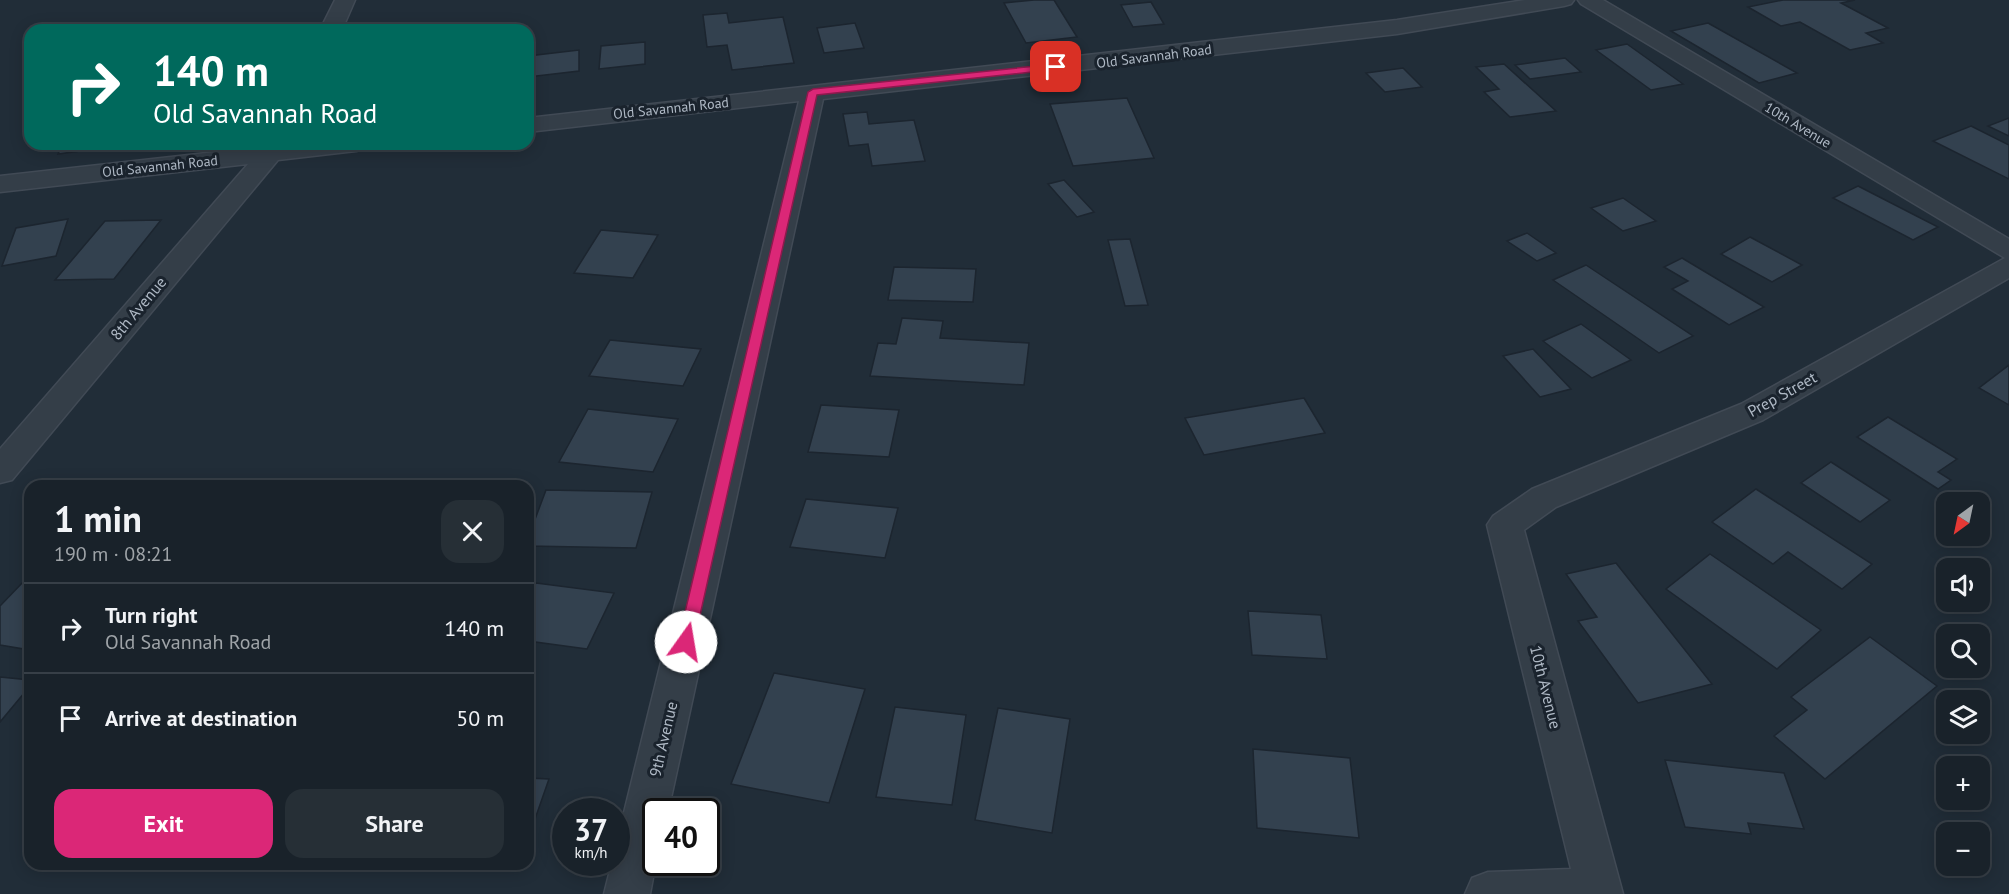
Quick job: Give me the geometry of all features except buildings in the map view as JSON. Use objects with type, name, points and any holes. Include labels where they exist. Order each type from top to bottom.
[{"type":"street","points":[[334,24],[345,0]]},
{"type":"street","name":"Old Savannah Road","points":[[534,123],[1101,62],[1397,27],[1564,0]]},
{"type":"street","name":"10th Avenue","points":[[1588,0],[2009,251]]},
{"type":"street","name":"9th Avenue","points":[[627,894],[813,92]]},
{"type":"street","name":"Old Savannah Road","points":[[0,184],[264,150]]},
{"type":"street","name":"8th Avenue","points":[[0,471],[271,150]]},
{"type":"street","name":"Prep Street","points":[[1544,498],[1752,412],[2009,266]]},
{"type":"street","name":"10th Avenue","points":[[1544,498],[1505,525],[1599,892]]},
{"type":"street","points":[[1488,894],[1599,892]]},
{"type":"route","points":[[686,642],[813,92],[1056,67]]}]
